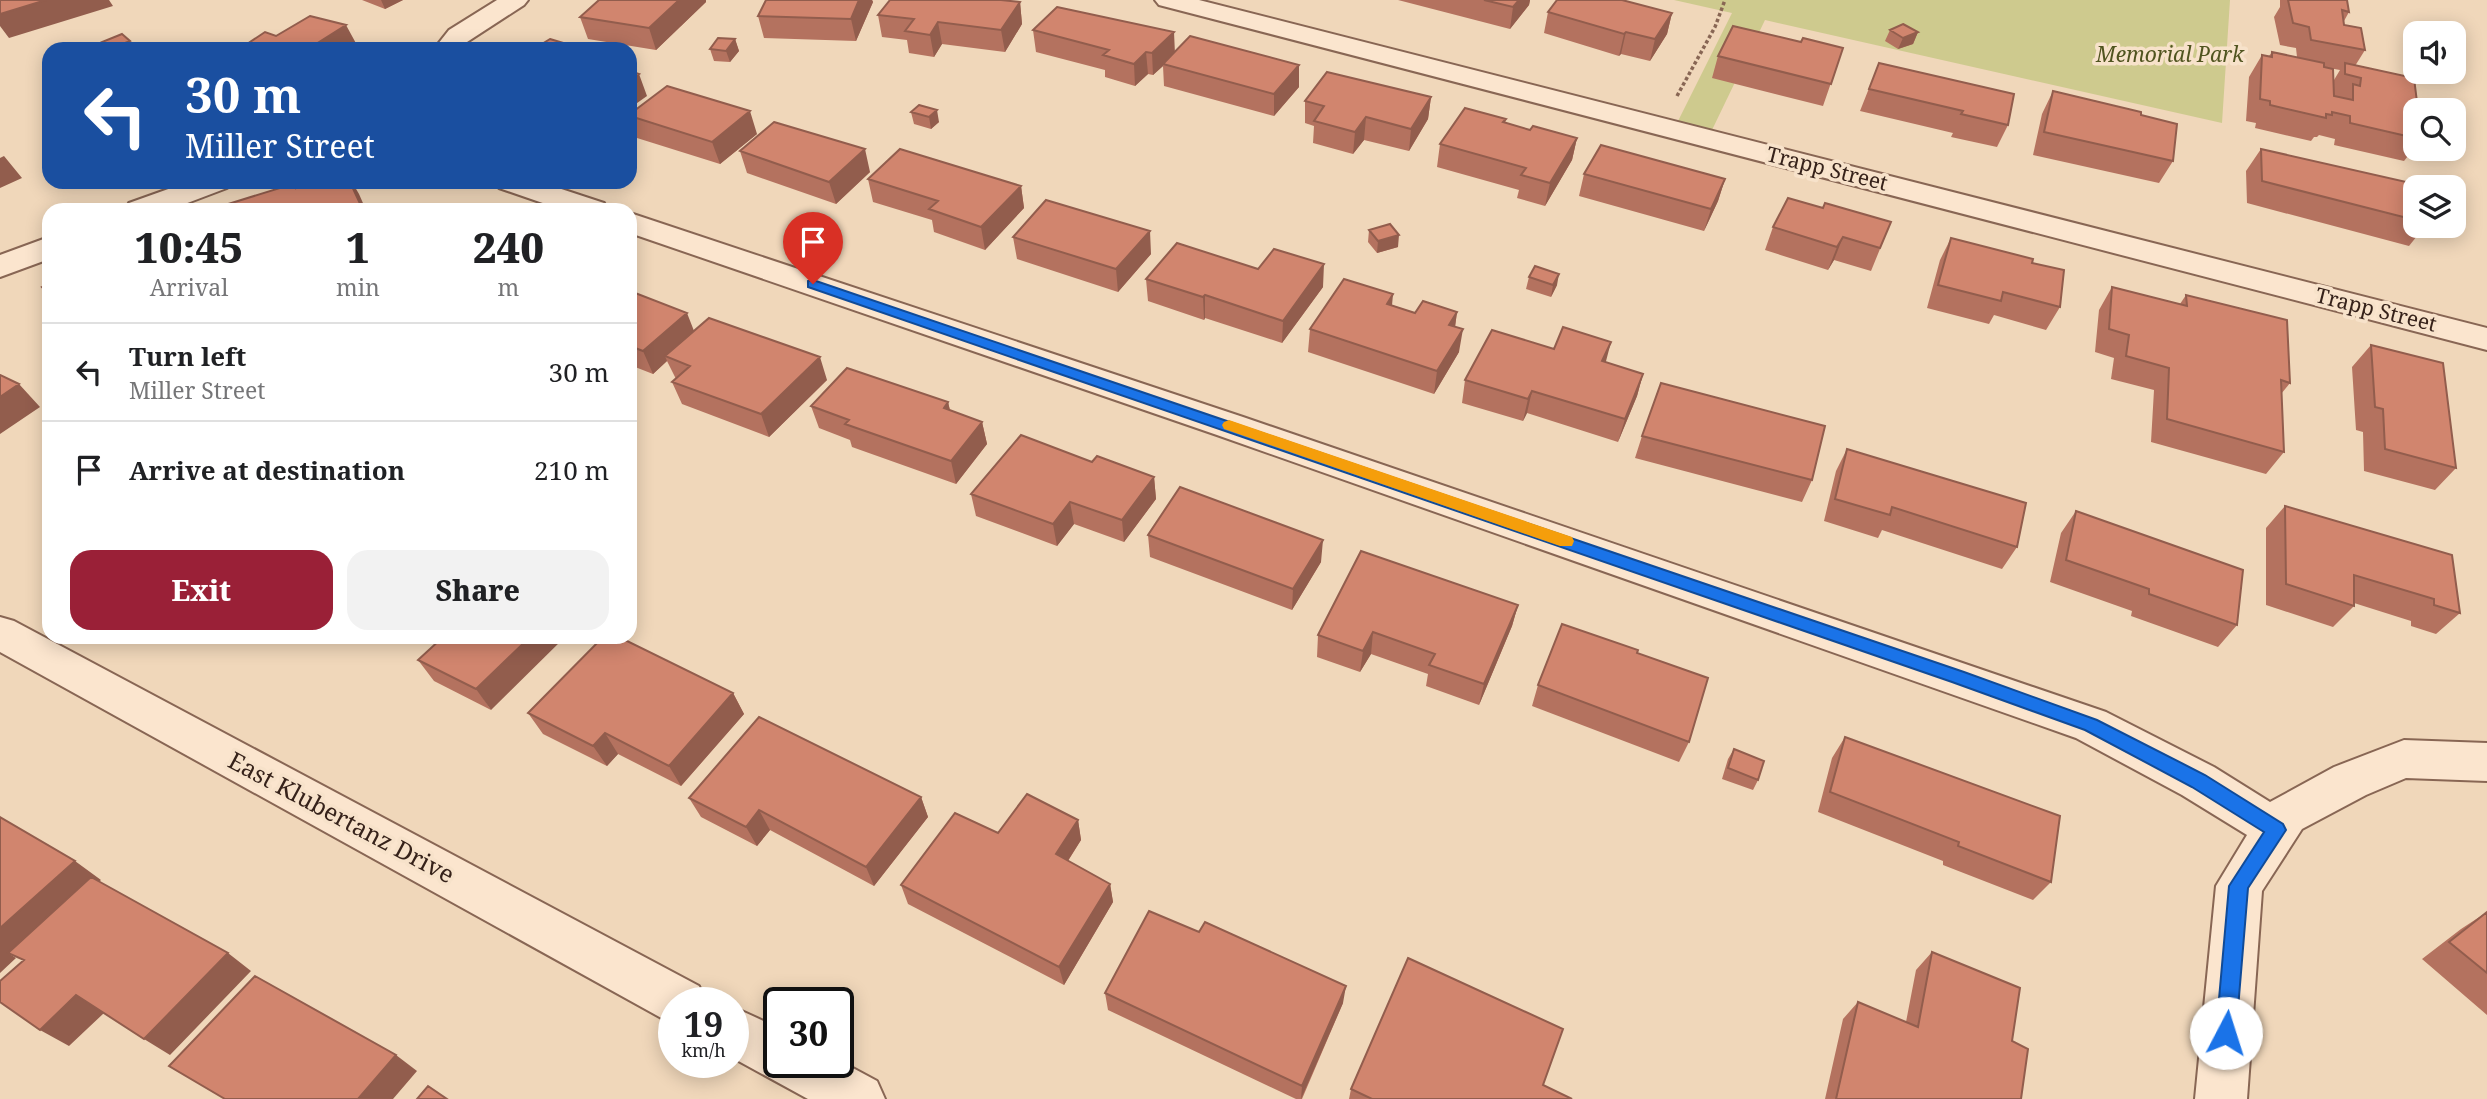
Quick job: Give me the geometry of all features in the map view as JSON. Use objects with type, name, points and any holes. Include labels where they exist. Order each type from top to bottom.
[{"type":"street","points":[[453,42],[458,36],[515,0]]},
{"type":"street","name":"Trapp Street","points":[[1168,0],[2487,339]]},
{"type":"street","points":[[159,203],[197,189]]},
{"type":"street","points":[[531,189],[572,203]]},
{"type":"street","points":[[637,225],[1217,421],[2091,725],[2198,781],[2277,830]]},
{"type":"street","points":[[0,267],[42,250]]},
{"type":"street","name":"East Klubertanz Drive","points":[[0,633],[658,990]]},
{"type":"street","points":[[2221,1099],[2239,886],[2286,815],[2350,781],[2404,759],[2487,762]]},
{"type":"street","points":[[820,1078],[859,1099]]},
{"type":"path","points":[[1661,126],[1715,27],[1725,0]]},
{"type":"green space","name":"Memorial Park","points":[[1674,0],[2230,0],[2222,123],[1765,20],[1712,130],[1678,121],[1732,13]]},
{"type":"building","points":[[0,0],[46,0],[0,14]]},
{"type":"building","points":[[599,0],[679,0],[649,28],[580,17]]},
{"type":"building","points":[[766,0],[859,0],[851,19],[758,16]]},
{"type":"building","points":[[890,0],[1020,2],[1001,30],[938,22],[930,35],[905,31],[914,19],[878,15]]},
{"type":"building","points":[[1484,0],[1519,0],[1513,7]]},
{"type":"building","points":[[1557,0],[1622,0],[1672,13],[1655,39],[1626,32],[1624,34],[1548,12]]},
{"type":"building","points":[[2288,0],[2347,0],[2349,12],[2342,10],[2344,25],[2361,28],[2365,50],[2311,40],[2309,27],[2293,23]]},
{"type":"building","points":[[1057,7],[1174,32],[1152,53],[1146,52],[1134,64],[1103,55],[1109,50],[1033,30]]},
{"type":"building","points":[[310,16],[346,25],[319,42],[250,42],[265,32],[276,36]]},
{"type":"building","points":[[1903,24],[1918,32],[1903,38],[1890,30]]},
{"type":"building","points":[[1733,26],[1801,42],[1803,38],[1843,48],[1831,84],[1718,56]]},
{"type":"building","points":[[122,34],[130,41],[128,42],[102,42]]},
{"type":"building","points":[[1190,36],[1299,65],[1274,94],[1163,64]]},
{"type":"building","points":[[718,38],[735,39],[726,51],[710,49]]},
{"type":"building","points":[[2272,52],[2324,63],[2324,67],[2333,69],[2334,96],[2353,100],[2353,84],[2360,86],[2361,78],[2345,74],[2345,63],[2403,76],[2403,84],[2415,84],[2416,98],[2403,98],[2403,135],[2350,123],[2350,116],[2332,112],[2332,115],[2326,114],[2326,118],[2270,105],[2270,101],[2260,99],[2262,55],[2272,57]]},
{"type":"building","points":[[1879,63],[2014,94],[2008,125],[1961,114],[1963,111],[1869,89]]},
{"type":"building","points":[[1327,72],[1431,97],[1411,129],[1366,117],[1355,132],[1314,121],[1324,106],[1305,101]]},
{"type":"building","points":[[667,86],[750,111],[712,142],[637,118],[637,109]]},
{"type":"building","points":[[2053,91],[2141,112],[2141,115],[2177,124],[2173,161],[2044,132]]},
{"type":"building","points":[[919,105],[937,110],[929,117],[911,112]]},
{"type":"building","points":[[1465,108],[1506,119],[1503,122],[1530,130],[1533,126],[1577,138],[1550,183],[1521,175],[1526,168],[1440,144]]},
{"type":"building","points":[[774,122],[865,149],[829,182],[740,151]]},
{"type":"building","points":[[1601,145],[1725,179],[1711,209],[1584,174]]},
{"type":"building","points":[[900,149],[1021,186],[981,227],[929,209],[938,201],[868,179]]},
{"type":"building","points":[[2261,149],[2403,181],[2403,217],[2262,181]]},
{"type":"building","points":[[277,189],[353,189],[360,203],[232,203]]},
{"type":"building","points":[[1788,198],[1823,208],[1825,203],[1891,222],[1880,248],[1843,237],[1837,247],[1773,227]]},
{"type":"building","points":[[1046,200],[1150,231],[1116,269],[1013,237]]},
{"type":"building","points":[[1390,224],[1399,235],[1378,241],[1369,230]]},
{"type":"building","points":[[1951,238],[2033,259],[2032,263],[2064,270],[2060,307],[2003,292],[2001,301],[1938,285]]},
{"type":"building","points":[[1177,243],[1258,269],[1274,249],[1324,264],[1283,321],[1146,279]]},
{"type":"building","points":[[1535,266],[1559,274],[1553,285],[1529,277]]},
{"type":"building","points":[[1344,279],[1393,294],[1387,304],[1415,313],[1423,301],[1457,312],[1449,325],[1463,329],[1437,371],[1310,329]]},
{"type":"building","points":[[2112,287],[2187,306],[2186,295],[2287,320],[2290,383],[2281,380],[2284,452],[2167,419],[2169,368],[2126,356],[2129,335],[2109,329]]},
{"type":"building","points":[[637,294],[687,313],[643,351],[637,349]]},
{"type":"building","points":[[709,318],[820,357],[761,414],[672,382],[690,366],[665,356]]},
{"type":"building","points":[[1563,327],[1611,342],[1602,361],[1643,374],[1625,419],[1532,391],[1528,399],[1465,380],[1492,330],[1554,349]]},
{"type":"building","points":[[2371,345],[2443,363],[2456,468],[2385,449],[2383,409],[2375,407]]},
{"type":"building","points":[[847,368],[948,402],[944,408],[982,422],[951,461],[845,424],[849,420],[811,406]]},
{"type":"building","points":[[0,375],[19,384],[0,397]]},
{"type":"building","points":[[1661,383],[1825,426],[1812,480],[1642,436]]},
{"type":"building","points":[[1021,435],[1092,462],[1097,456],[1154,477],[1122,520],[1070,502],[1053,524],[971,494]]},
{"type":"building","points":[[1847,449],[2026,503],[2017,547],[1892,507],[1890,515],[1835,499]]},
{"type":"building","points":[[1180,487],[1323,540],[1293,589],[1148,535]]},
{"type":"building","points":[[2285,506],[2452,555],[2460,613],[2434,605],[2434,599],[2354,575],[2354,606],[2286,584]]},
{"type":"building","points":[[2076,511],[2243,570],[2237,625],[2149,594],[2149,589],[2066,560]]},
{"type":"building","points":[[1361,551],[1518,605],[1484,684],[1429,665],[1435,654],[1373,632],[1363,651],[1318,635]]},
{"type":"building","points":[[1562,624],[1708,678],[1689,742],[1538,685]]},
{"type":"building","points":[[435,644],[523,644],[476,689],[418,660]]},
{"type":"building","points":[[596,644],[633,644],[733,693],[669,766],[605,733],[593,746],[528,713]]},
{"type":"building","points":[[759,717],[921,797],[866,867],[759,810],[746,827],[689,798]]},
{"type":"building","points":[[1845,737],[2060,816],[2051,882],[1958,846],[1959,842],[1830,792]]},
{"type":"building","points":[[1734,749],[1764,761],[1758,780],[1728,768]]},
{"type":"building","points":[[1027,794],[1078,820],[1056,854],[1110,884],[1059,967],[901,885],[955,813],[998,833]]},
{"type":"building","points":[[0,817],[75,861],[0,928]]},
{"type":"building","points":[[91,877],[228,953],[144,1039],[76,995],[40,1030],[0,1002],[0,981],[24,960],[8,953]]},
{"type":"building","points":[[1149,911],[1199,932],[1205,922],[1346,986],[1302,1086],[1105,993]]},
{"type":"building","points":[[2487,912],[2487,973],[2449,942]]},
{"type":"building","points":[[1932,952],[2020,988],[2012,1041],[2028,1049],[2021,1099],[1836,1099],[1858,1002],[1918,1027]]},
{"type":"building","points":[[1408,958],[1563,1029],[1543,1085],[1572,1099],[1372,1099],[1351,1089]]},
{"type":"building","points":[[255,976],[396,1055],[358,1099],[225,1099],[169,1066]]},
{"type":"building","points":[[428,1086],[447,1099],[417,1099]]},
{"type":"slow traffic","points":[[1229,425],[1566,541]]},
{"type":"route","points":[[813,284],[1958,677],[2091,725],[2198,781],[2277,830],[2239,886],[2226,1033]]}]
